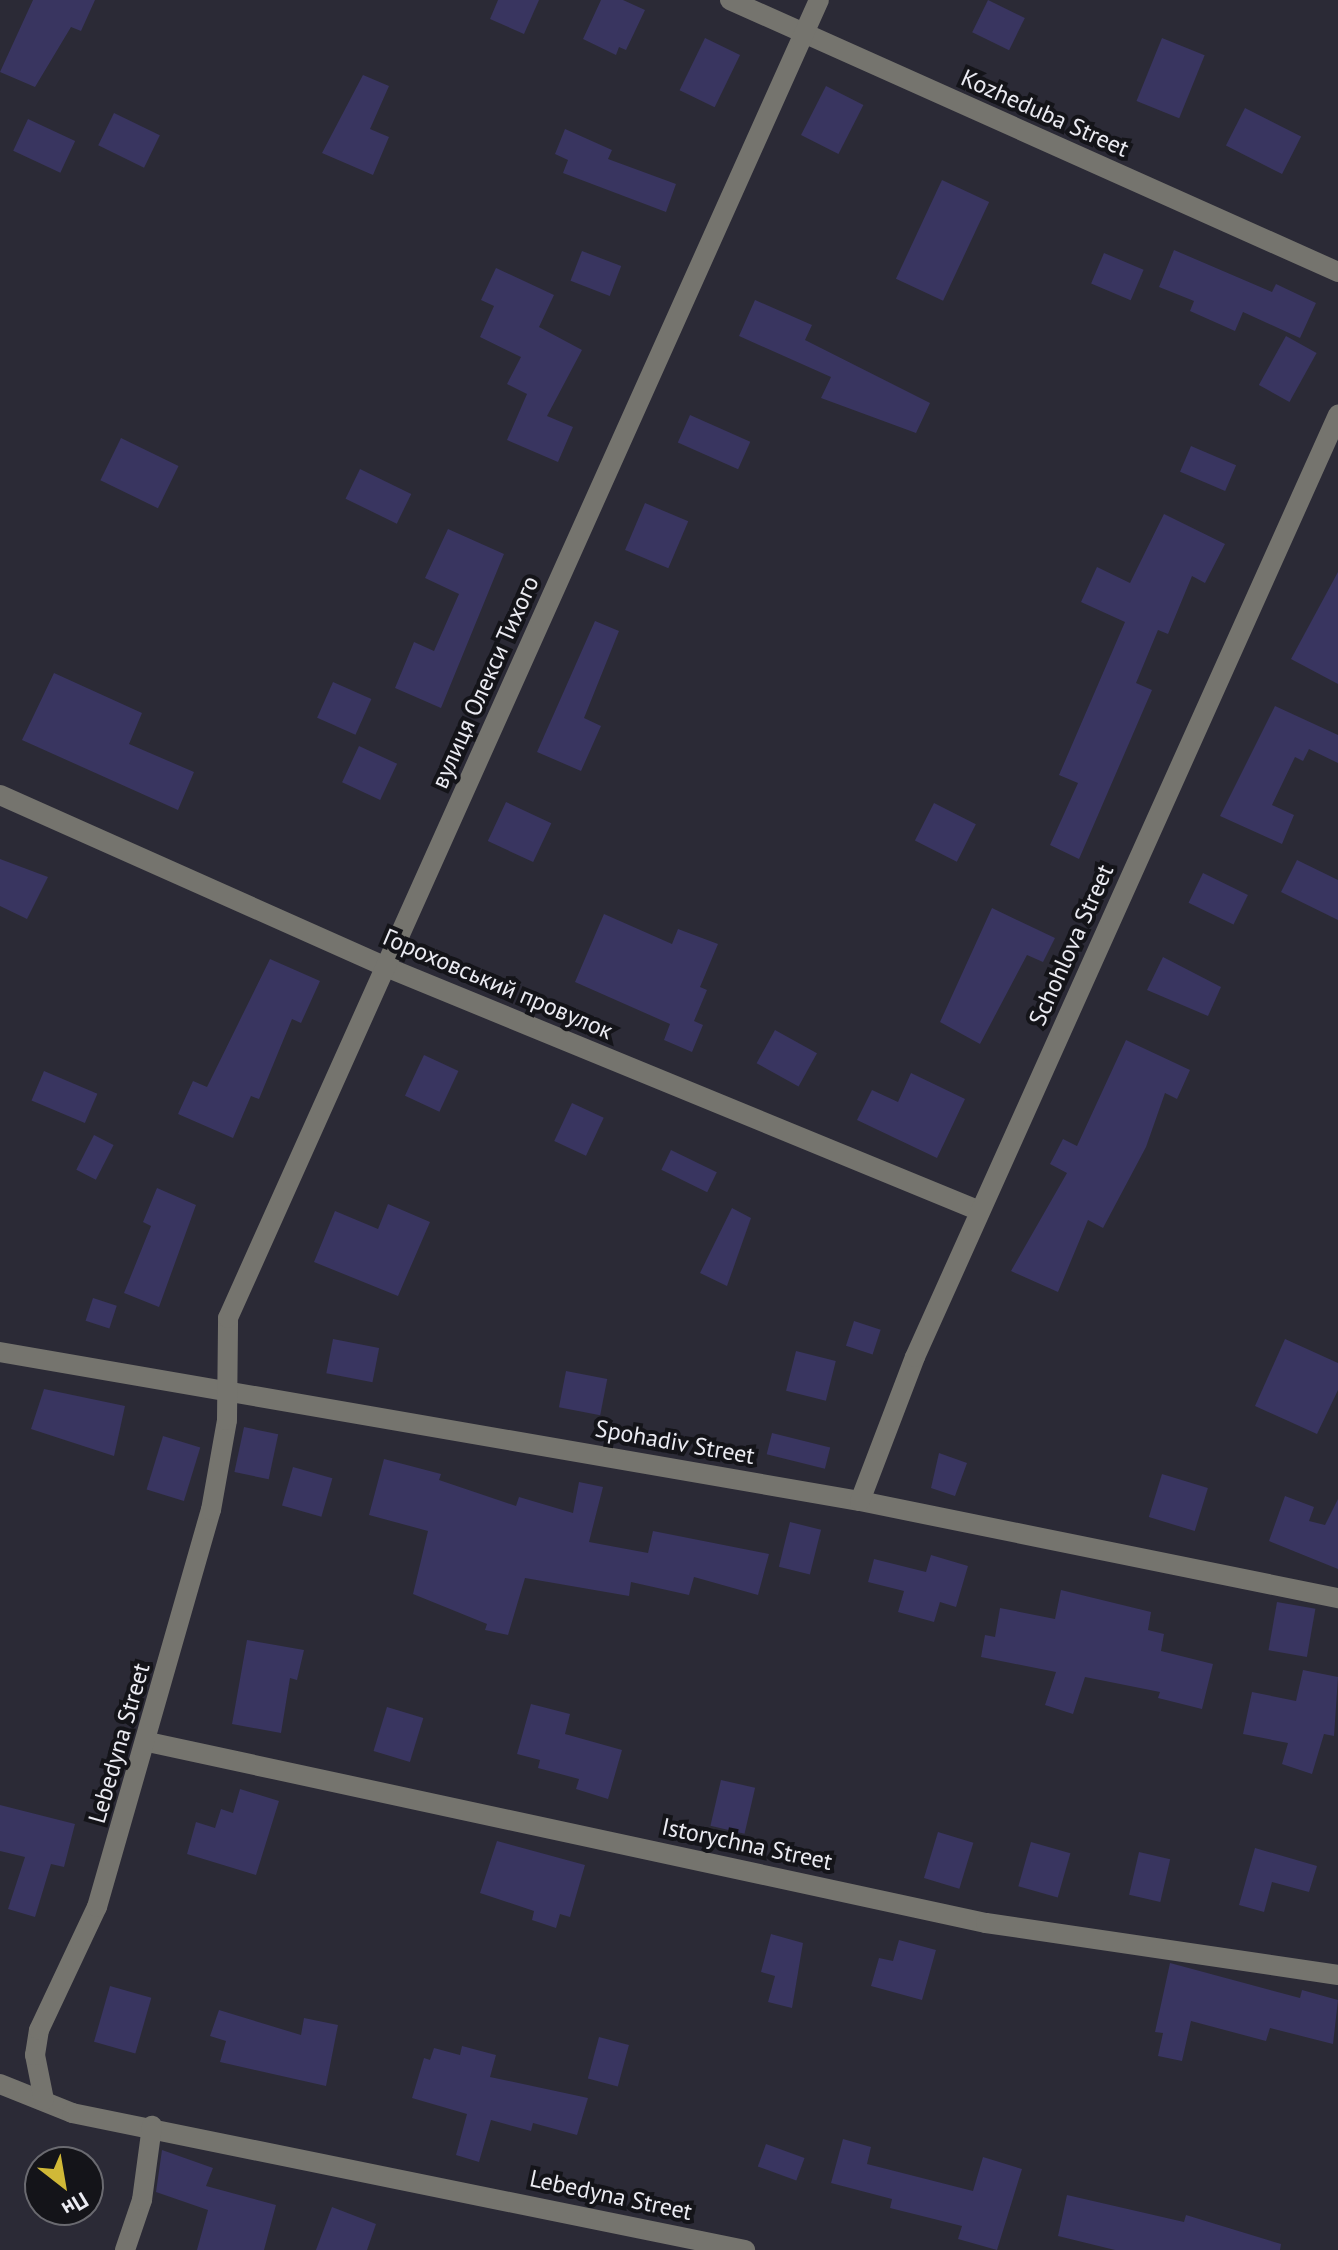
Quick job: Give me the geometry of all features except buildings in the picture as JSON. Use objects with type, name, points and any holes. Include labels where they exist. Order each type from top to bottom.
[{"type":"street","name":"Kozheduba Street","points":[[730,0],[1338,272]]},
{"type":"street","name":"вулиця Олекси Тихого","points":[[226,1390],[228,1318],[819,0]]},
{"type":"street","name":"Schohlova Street","points":[[860,1501],[980,1211],[1338,415]]},
{"type":"street","name":"Гороховський провулок","points":[[0,795],[386,967],[980,1211]]},
{"type":"street","name":"Spohadiv Street","points":[[0,1352],[860,1501],[1338,1598]]},
{"type":"street","name":"Lebedyna Street","points":[[44,2100],[35,2055],[39,2030],[97,1907],[148,1742],[211,1510],[227,1420],[226,1390]]},
{"type":"street","name":"Istorychna Street","points":[[148,1742],[986,1923],[1338,1975]]},
{"type":"street","name":"Lebedyna Street","points":[[0,2084],[72,2113],[152,2126],[745,2250]]},
{"type":"street","points":[[125,2250],[142,2200],[152,2126]]}]
